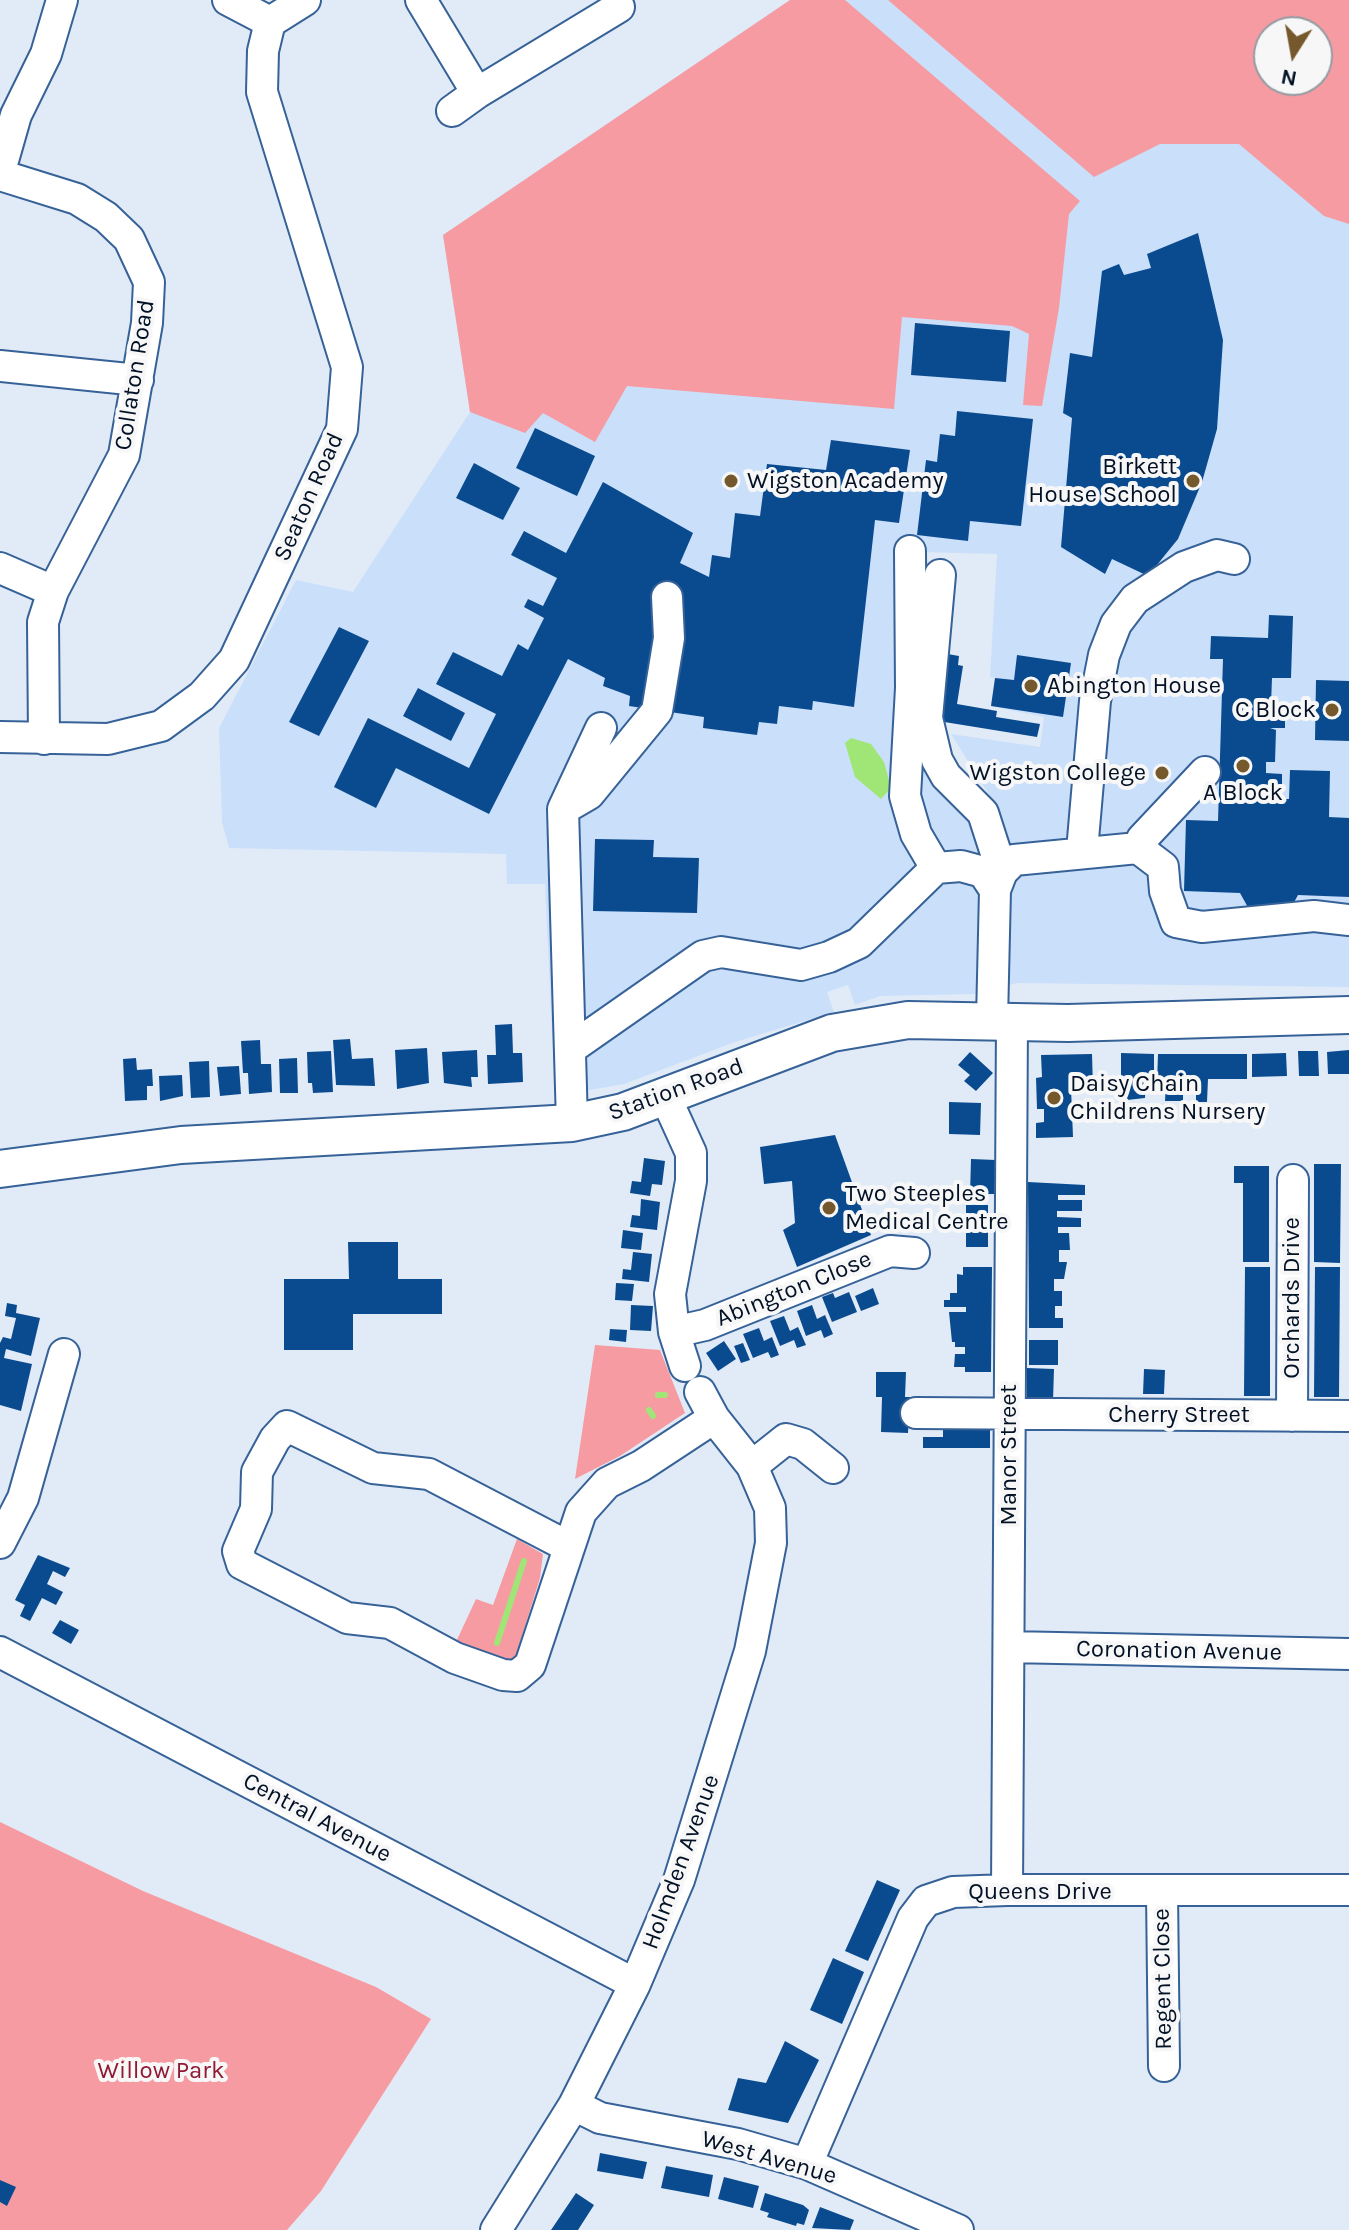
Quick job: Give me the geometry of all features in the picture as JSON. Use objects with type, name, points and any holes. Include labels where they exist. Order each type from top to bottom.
[{"type":"main road","name":"Station Road","points":[[0,1169],[181,1145],[572,1123],[623,1112],[832,1033],[908,1020],[1068,1023],[1349,1015]]},
{"type":"street","points":[[0,173],[16,115],[46,54],[62,0]]},
{"type":"street","points":[[228,0],[270,22],[305,0]]},
{"type":"street","points":[[421,0],[477,93]]},
{"type":"street","points":[[452,111],[619,7]]},
{"type":"street","name":"Seaton Road","points":[[0,737],[108,739],[161,726],[202,696],[234,660],[342,429],[347,367],[262,92],[263,51],[270,22]]},
{"type":"street","name":"Collaton Road","points":[[0,173],[77,199],[106,217],[129,239],[149,282],[147,323],[124,455],[53,591],[43,622],[44,739]]},
{"type":"street","points":[[0,366],[138,380]]},
{"type":"street","points":[[910,551],[911,688],[905,796],[916,834],[936,868]]},
{"type":"street","points":[[1082,851],[1095,701],[1104,655],[1116,624],[1135,599],[1184,567],[1217,555],[1234,559]]},
{"type":"street","points":[[0,568],[53,591]]},
{"type":"street","name":"Manor Street","points":[[940,575],[927,718],[937,760],[946,776],[983,813],[999,881],[1009,1414],[1007,1890]]},
{"type":"street","points":[[563,809],[589,794],[657,711],[669,638],[667,597]]},
{"type":"street","points":[[572,1123],[563,809],[601,728]]},
{"type":"street","points":[[1138,848],[1205,772]]},
{"type":"street","points":[[570,1049],[703,956],[721,952],[801,965],[829,957],[859,943],[936,868],[961,866],[983,872],[999,881],[1014,860],[1082,851],[1138,848],[1163,867],[1165,891],[1176,922],[1202,927],[1314,916],[1349,920]]},
{"type":"street","points":[[665,1096],[691,1153],[691,1181],[670,1294],[674,1332],[685,1366]]},
{"type":"street","name":"Orchards Drive","points":[[1292,1416],[1293,1180]]},
{"type":"street","name":"Abington Close","points":[[674,1332],[705,1325],[890,1251],[914,1253]]},
{"type":"street","points":[[0,1543],[23,1498],[64,1354]]},
{"type":"street","name":"Holmden Avenue","points":[[496,2230],[574,2105],[635,1984],[679,1880],[750,1651],[771,1543],[770,1508],[752,1466],[707,1405],[641,1466],[607,1483],[581,1512],[567,1546]]},
{"type":"street","name":"Cherry Street","points":[[916,1413],[1349,1416]]},
{"type":"street","points":[[287,1426],[373,1468],[429,1474],[567,1546],[530,1665],[517,1676],[503,1675],[455,1658],[390,1623],[347,1618],[242,1564],[238,1551],[256,1509],[257,1472],[275,1439],[287,1426]]},
{"type":"street","points":[[752,1466],[786,1439],[803,1444],[833,1468]]},
{"type":"street","name":"Coronation Avenue","points":[[1009,1647],[1349,1654]]},
{"type":"street","name":"Central Avenue","points":[[0,1652],[635,1984]]},
{"type":"street","name":"Queens Drive","points":[[807,2164],[913,1918],[926,1901],[953,1892],[1007,1890],[1349,1890]]},
{"type":"street","name":"Regent Close","points":[[1162,1892],[1164,2066]]},
{"type":"street","name":"West Avenue","points":[[574,2105],[600,2118],[738,2144],[807,2164],[958,2230]]},
{"type":"shaded area","name":"Wigston Academy","points":[[790,0],[1349,0],[1349,987],[1017,983],[973,994],[880,996],[855,1005],[848,985],[827,992],[834,1012],[735,1042],[624,1084],[555,1096],[545,884],[507,884],[506,854],[229,848],[222,822],[219,728],[296,580],[353,592],[470,412],[443,235]],"holes":[[[920,552],[997,554],[990,677],[995,678],[991,706],[1044,717],[1040,747],[951,734],[991,798],[1007,861],[914,753]]]},
{"type":"shaded area","points":[[851,738],[871,744],[884,762],[891,788],[881,799],[855,777],[845,743]]},
{"type":"green space","points":[[790,0],[845,0],[1080,201],[1069,214],[1059,308],[1042,406],[1023,405],[1029,334],[1012,326],[902,317],[894,409],[627,386],[595,442],[543,413],[525,433],[470,412],[443,235]]},
{"type":"green space","points":[[888,0],[1349,0],[1349,224],[1324,216],[1239,144],[1160,144],[1094,177]]},
{"type":"green space","points":[[595,1345],[660,1350],[685,1413],[620,1456],[575,1479]]},
{"type":"green space","points":[[517,1539],[543,1554],[540,1578],[515,1658],[502,1666],[455,1644],[476,1599],[493,1605]]},
{"type":"green space","name":"Willow Park","points":[[0,1822],[143,1891],[376,1987],[431,2019],[321,2191],[287,2230],[0,2230]]},
{"type":"building","points":[[1198,233],[1223,340],[1217,429],[1202,482],[1178,539],[1148,576],[1112,559],[1105,574],[1061,547],[1072,418],[1063,413],[1070,353],[1092,357],[1102,271],[1119,264],[1124,275],[1151,268],[1147,254]]},
{"type":"building","points":[[915,323],[1010,331],[1006,382],[911,375]]},
{"type":"building","points":[[957,411],[1033,419],[1021,526],[970,521],[968,541],[917,535],[926,460],[937,462],[940,434],[955,436]]},
{"type":"building","points":[[535,428],[595,456],[577,496],[516,468]]},
{"type":"building","points":[[831,440],[910,450],[899,523],[875,520],[854,707],[813,701],[812,710],[779,706],[777,724],[759,722],[757,735],[703,728],[704,717],[629,706],[630,696],[603,686],[605,678],[568,659],[489,814],[396,768],[376,808],[334,787],[368,718],[469,768],[496,714],[436,684],[453,652],[502,676],[518,644],[528,650],[544,618],[524,607],[528,599],[543,606],[557,578],[511,555],[524,531],[566,553],[603,482],[693,533],[680,563],[709,577],[712,555],[730,558],[735,513],[760,516],[767,464],[826,470]]},
{"type":"building","points":[[474,463],[520,488],[503,520],[456,498]]},
{"type":"building","name":"A Block","points":[[1269,615],[1293,616],[1291,678],[1272,678],[1271,705],[1285,706],[1285,728],[1270,728],[1276,730],[1275,762],[1266,762],[1266,773],[1282,774],[1282,799],[1289,799],[1290,770],[1330,771],[1329,817],[1349,818],[1349,897],[1298,895],[1292,906],[1250,911],[1240,893],[1184,891],[1186,820],[1218,821],[1223,659],[1210,659],[1211,636],[1268,638]]},
{"type":"building","points":[[339,627],[369,641],[319,736],[289,722]]},
{"type":"building","points":[[942,653],[959,656],[958,665],[963,666],[957,704],[997,711],[996,717],[1040,724],[1037,737],[932,720]]},
{"type":"building","name":"Abington House","points":[[1017,655],[1071,663],[1063,717],[991,706],[995,678],[1014,680]]},
{"type":"building","name":"C Block","points":[[1316,680],[1349,681],[1349,741],[1315,740]]},
{"type":"building","points":[[418,688],[465,713],[451,741],[403,716]]},
{"type":"building","points":[[595,839],[654,840],[653,857],[699,858],[697,913],[593,911]]},
{"type":"building","points":[[512,1024],[513,1053],[522,1053],[523,1082],[488,1084],[487,1055],[496,1055],[495,1025]]},
{"type":"building","points":[[350,1039],[352,1059],[373,1058],[375,1086],[336,1085],[333,1040]]},
{"type":"building","points":[[260,1040],[261,1064],[271,1064],[272,1092],[249,1094],[248,1073],[243,1073],[241,1041]]},
{"type":"building","points":[[427,1048],[429,1083],[397,1089],[395,1050]]},
{"type":"building","points":[[477,1050],[478,1077],[471,1077],[472,1087],[444,1083],[442,1052]]},
{"type":"building","points":[[1349,1050],[1349,1074],[1328,1074],[1327,1052]]},
{"type":"building","points":[[331,1051],[333,1092],[313,1093],[312,1083],[308,1083],[307,1052]]},
{"type":"building","points":[[1298,1051],[1318,1051],[1319,1076],[1299,1076]]},
{"type":"building","points":[[970,1052],[993,1073],[976,1091],[964,1081],[970,1075],[958,1065]]},
{"type":"building","points":[[1121,1053],[1154,1054],[1154,1079],[1146,1079],[1145,1098],[1127,1100],[1128,1080],[1121,1079]]},
{"type":"building","points":[[1286,1053],[1287,1076],[1252,1077],[1252,1054]]},
{"type":"building","name":"Daisy Chain Childrens Nursery","points":[[1092,1054],[1093,1087],[1071,1088],[1073,1137],[1036,1138],[1036,1123],[1044,1122],[1044,1109],[1037,1109],[1036,1078],[1042,1077],[1041,1055]]},
{"type":"building","points":[[1158,1054],[1247,1054],[1247,1079],[1208,1079],[1207,1102],[1196,1102],[1196,1080],[1183,1079],[1183,1101],[1165,1101],[1166,1084],[1157,1084]]},
{"type":"building","points":[[136,1058],[137,1070],[152,1069],[153,1086],[147,1086],[147,1100],[125,1101],[123,1059]]},
{"type":"building","points":[[297,1058],[298,1093],[280,1093],[279,1059]]},
{"type":"building","points":[[209,1061],[210,1097],[191,1098],[189,1062]]},
{"type":"building","points":[[239,1066],[241,1094],[220,1096],[217,1067]]},
{"type":"building","points":[[182,1075],[183,1096],[160,1101],[159,1076]]},
{"type":"building","points":[[949,1102],[981,1103],[980,1135],[949,1134]]},
{"type":"building","name":"Two Steeples Medical Centre","points":[[835,1135],[871,1235],[797,1267],[783,1230],[795,1223],[792,1181],[764,1184],[760,1147]]},
{"type":"building","points":[[644,1158],[665,1161],[662,1185],[652,1184],[650,1196],[630,1193],[632,1181],[641,1182]]},
{"type":"building","points":[[971,1159],[996,1160],[994,1194],[970,1194]]},
{"type":"building","points":[[1314,1164],[1341,1164],[1340,1263],[1314,1262]]},
{"type":"building","points":[[1234,1166],[1269,1166],[1269,1262],[1243,1262],[1243,1183],[1234,1183]]},
{"type":"building","points":[[1028,1182],[1085,1185],[1085,1195],[1058,1195],[1058,1200],[1082,1200],[1082,1211],[1057,1211],[1057,1217],[1081,1218],[1081,1227],[1058,1227],[1058,1233],[1069,1233],[1070,1250],[1059,1250],[1059,1262],[1067,1262],[1064,1279],[1054,1279],[1054,1291],[1062,1291],[1062,1306],[1055,1306],[1055,1318],[1063,1318],[1063,1328],[1029,1328]]},
{"type":"building","points":[[641,1199],[660,1202],[657,1230],[630,1227],[632,1215],[640,1216]]},
{"type":"building","points":[[966,1205],[988,1205],[988,1247],[966,1247]]},
{"type":"building","points":[[623,1230],[643,1233],[641,1250],[621,1248]]},
{"type":"building","points":[[348,1242],[398,1242],[398,1279],[442,1279],[442,1314],[353,1314],[353,1350],[284,1350],[284,1279],[349,1279]]},
{"type":"building","points":[[633,1252],[652,1254],[649,1282],[622,1279],[623,1269],[631,1270]]},
{"type":"building","points":[[963,1267],[992,1267],[991,1372],[965,1372],[965,1367],[954,1367],[955,1354],[965,1354],[965,1347],[955,1347],[955,1342],[952,1342],[949,1312],[966,1312],[966,1307],[944,1307],[944,1300],[950,1300],[950,1293],[957,1293],[957,1274],[963,1275]]},
{"type":"building","points":[[1245,1267],[1270,1267],[1270,1396],[1244,1396]]},
{"type":"building","points":[[1315,1267],[1340,1267],[1339,1397],[1314,1397]]},
{"type":"building","points":[[616,1283],[634,1284],[632,1301],[615,1300]]},
{"type":"building","points":[[873,1288],[879,1304],[861,1311],[855,1296]]},
{"type":"building","points":[[849,1292],[857,1312],[832,1322],[822,1297],[833,1293],[835,1298]]},
{"type":"building","points":[[7,1303],[17,1305],[16,1313],[40,1318],[31,1356],[6,1349],[4,1358],[32,1364],[21,1411],[0,1405],[0,1343],[3,1337],[11,1339],[16,1318],[5,1316]]},
{"type":"building","points":[[631,1305],[653,1306],[651,1331],[630,1330]]},
{"type":"building","points":[[812,1305],[817,1319],[825,1315],[833,1334],[824,1338],[821,1330],[806,1336],[797,1311]]},
{"type":"building","points":[[784,1316],[790,1331],[798,1327],[806,1345],[797,1348],[794,1340],[780,1346],[770,1321]]},
{"type":"building","points":[[759,1328],[764,1341],[772,1337],[779,1355],[771,1358],[768,1352],[753,1358],[743,1334]]},
{"type":"building","points":[[610,1329],[627,1330],[626,1342],[609,1340]]},
{"type":"building","points":[[1029,1340],[1058,1340],[1058,1365],[1029,1365]]},
{"type":"building","points":[[724,1341],[736,1359],[718,1371],[706,1353]]},
{"type":"building","points":[[743,1343],[750,1360],[741,1363],[734,1346]]},
{"type":"building","points":[[1027,1368],[1054,1369],[1053,1401],[1027,1400]]},
{"type":"building","points":[[1144,1369],[1165,1370],[1164,1394],[1143,1394]]},
{"type":"building","points":[[876,1372],[906,1372],[905,1397],[910,1397],[908,1433],[881,1432],[882,1397],[876,1397]]},
{"type":"building","points":[[943,1421],[990,1421],[990,1448],[923,1448],[923,1437],[943,1437]]},
{"type":"building","points":[[38,1555],[70,1568],[65,1577],[53,1571],[47,1584],[63,1592],[56,1605],[42,1598],[30,1621],[20,1616],[25,1605],[15,1600]]},
{"type":"building","points":[[60,1620],[79,1630],[71,1644],[52,1633]]},
{"type":"building","points":[[877,1880],[900,1890],[868,1961],[845,1951]]},
{"type":"building","points":[[833,1958],[864,1972],[842,2024],[810,2010]]},
{"type":"building","points":[[785,2041],[819,2060],[788,2123],[728,2110],[738,2078],[766,2083]]},
{"type":"building","points":[[600,2153],[647,2162],[643,2179],[597,2171]]},
{"type":"building","points":[[666,2166],[713,2175],[709,2197],[661,2188]]},
{"type":"building","points":[[724,2177],[759,2186],[753,2208],[718,2199]]},
{"type":"building","points":[[0,2180],[16,2187],[7,2206],[0,2202]]},
{"type":"building","points":[[576,2193],[594,2205],[578,2230],[551,2230]]},
{"type":"building","points":[[765,2193],[803,2205],[809,2210],[804,2225],[797,2223],[796,2226],[767,2217],[769,2213],[760,2210]]},
{"type":"building","points":[[820,2207],[854,2220],[850,2230],[812,2228]]},
{"type":"waterway","points":[[658,1395],[665,1395]]},
{"type":"waterway","points":[[649,1410],[653,1416]]},
{"type":"waterway","points":[[497,1643],[524,1561]]},
{"type":"place","name":"Wigston Academy","points":[[731,481]]},
{"type":"place","name":"Birkett House School","points":[[1193,481]]},
{"type":"place","name":"Abington House","points":[[1031,686]]},
{"type":"place","name":"C Block","points":[[1332,710]]},
{"type":"place","name":"A Block","points":[[1243,766]]},
{"type":"place","name":"Wigston College","points":[[1162,773]]},
{"type":"place","name":"Daisy Chain Childrens Nursery","points":[[1054,1098]]},
{"type":"place","name":"Two Steeples Medical Centre","points":[[829,1208]]}]
